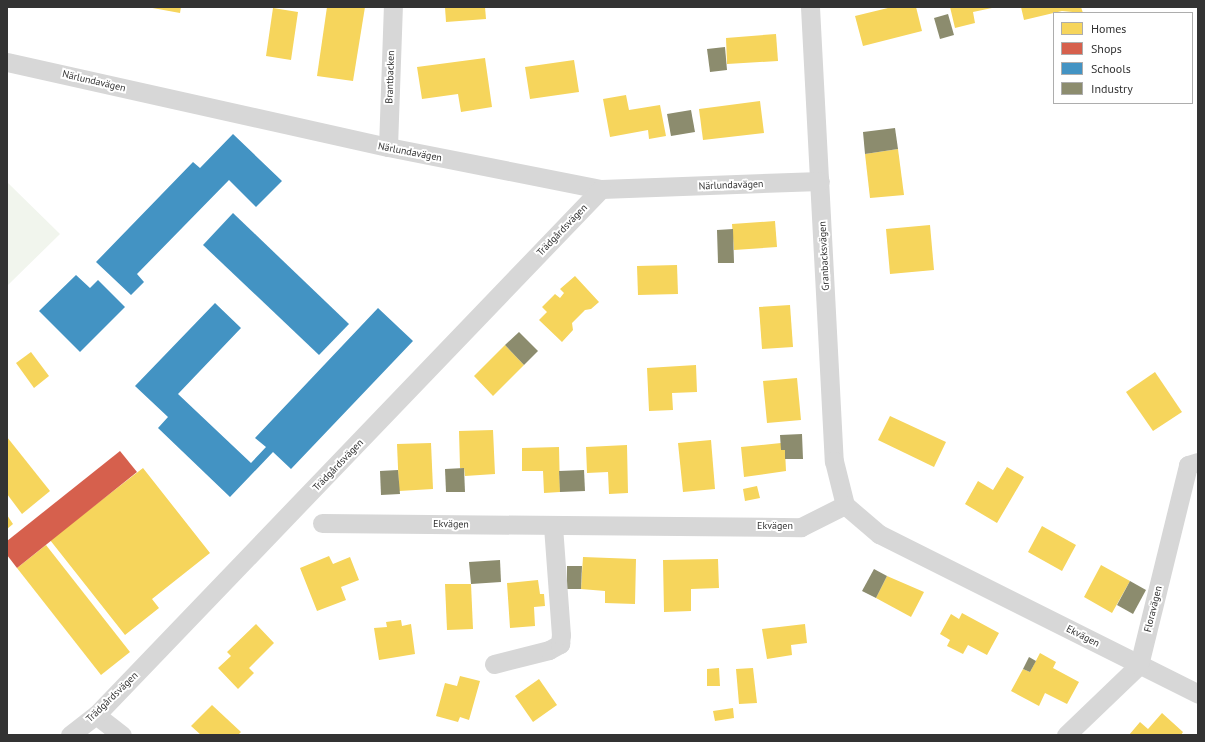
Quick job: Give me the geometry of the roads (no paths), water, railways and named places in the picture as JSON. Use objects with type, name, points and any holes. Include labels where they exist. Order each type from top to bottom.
[{"type":"street","name":"Brantbacken","points":[[388,147],[393,7]]},
{"type":"street","name":"Granbacksvägen","points":[[810,7],[834,461],[844,505]]},
{"type":"street","name":"Närlundavägen","points":[[7,62],[388,147],[601,189],[820,181]]},
{"type":"street","name":"Trädgårdsvägen","points":[[70,735],[96,715],[601,189]]},
{"type":"street","name":"Floravägen","points":[[1139,665],[1188,465],[1198,462]]},
{"type":"street","name":"Ekvägen","points":[[322,522],[801,527],[844,505],[879,534],[1198,694]]},
{"type":"street","points":[[494,664],[549,650],[560,644],[561,635],[553,524]]},
{"type":"street","points":[[1066,735],[1139,665]]},
{"type":"street","points":[[96,715],[122,735]]}]
